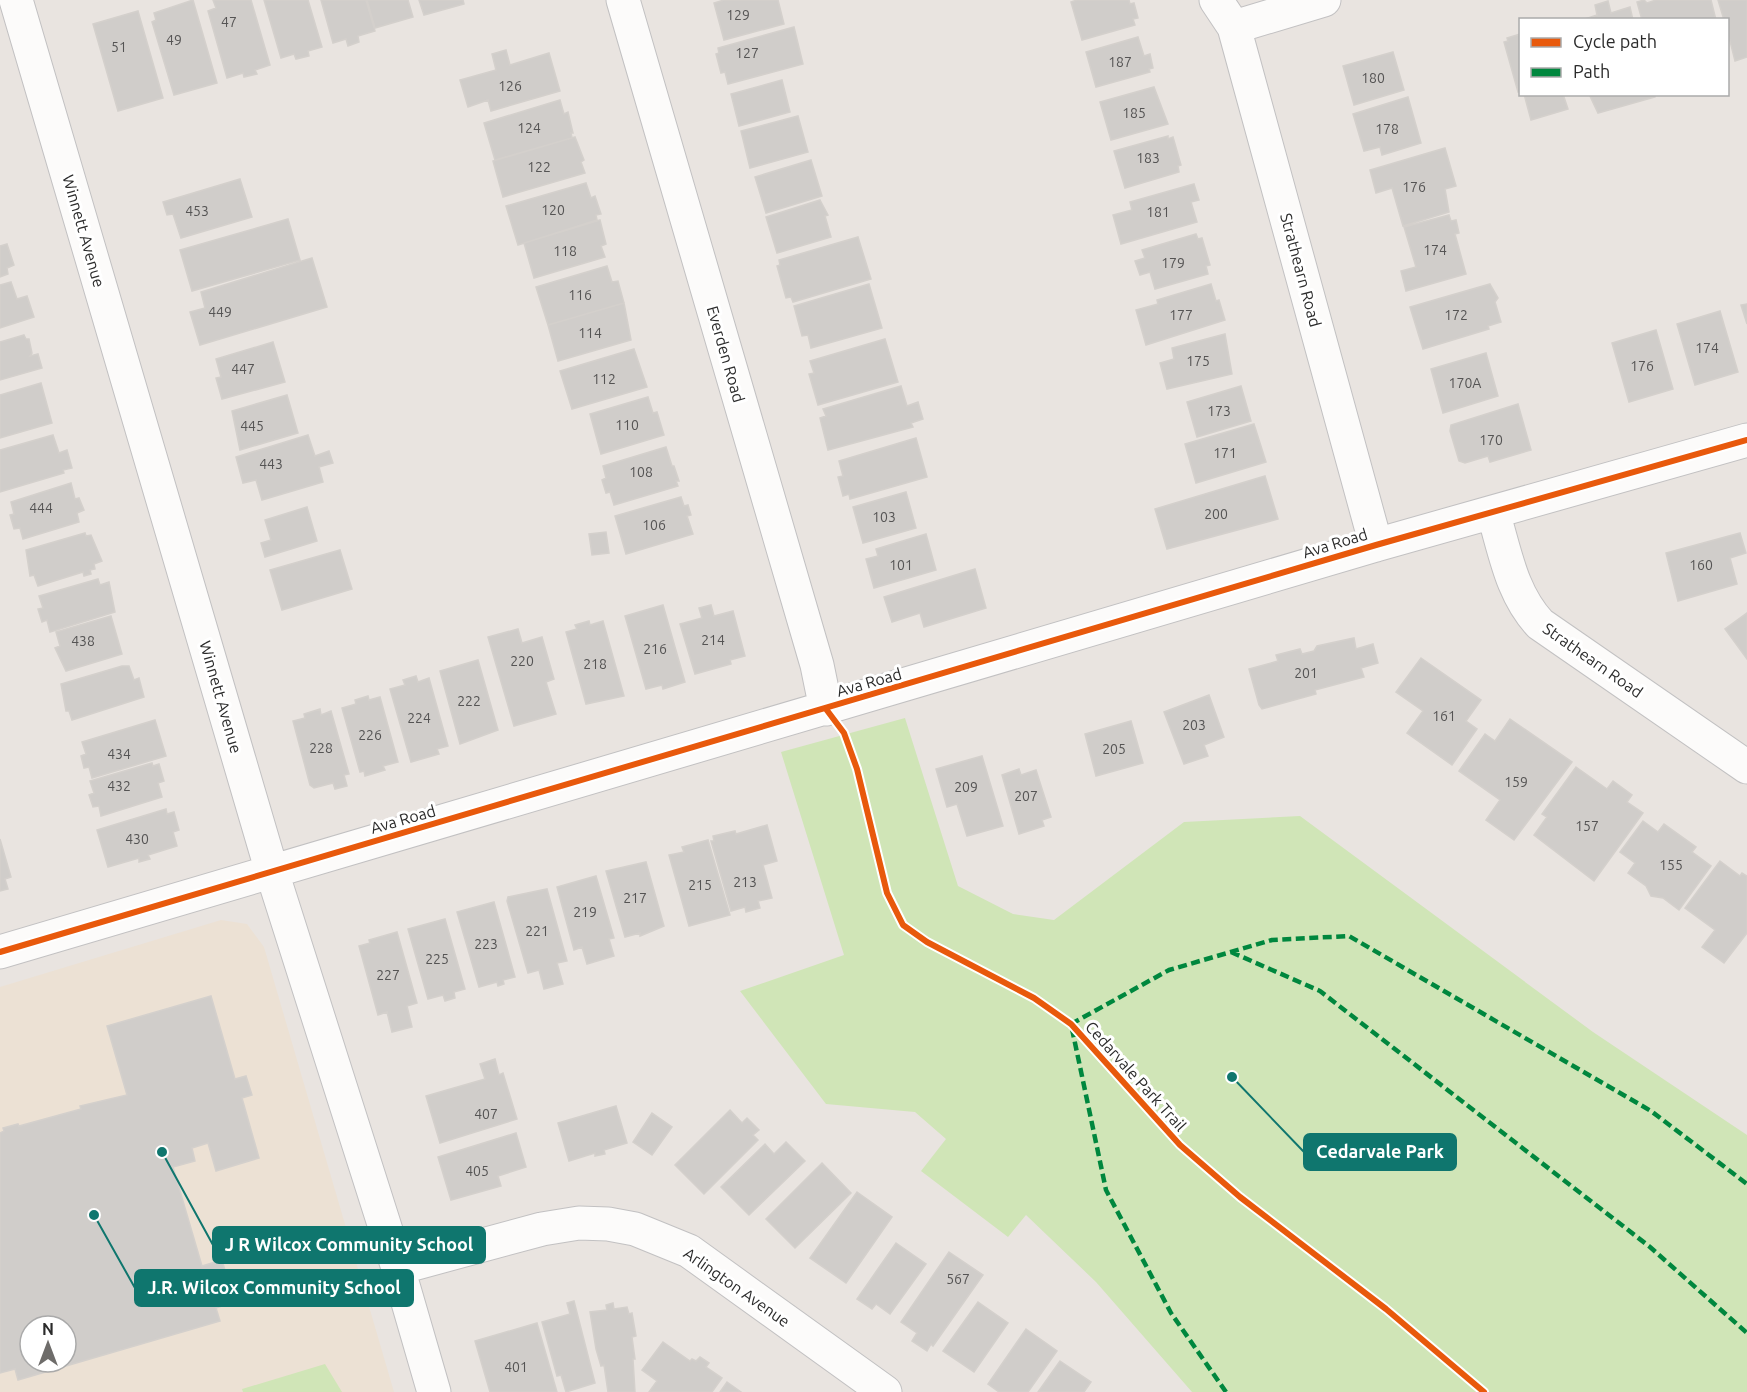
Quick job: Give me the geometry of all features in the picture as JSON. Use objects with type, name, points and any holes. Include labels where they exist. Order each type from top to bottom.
[{"type":"street","name":"Winnett Avenue","points":[[16,0],[272,872],[398,1268],[434,1392]]},
{"type":"street","name":"Everden Road","points":[[623,0],[817,665],[826,709]]},
{"type":"street","name":"Strathearn Road","points":[[1216,0],[1234,27],[1376,544]]},
{"type":"street","points":[[1234,27],[1324,0]]},
{"type":"street","name":"Ava Road","points":[[0,952],[826,709],[1376,544],[1747,440]]},
{"type":"street","name":"Strathearn Road","points":[[1493,512],[1517,593],[1525,608],[1540,624],[1747,767]]},
{"type":"street","name":"Arlington Avenue","points":[[398,1268],[552,1227],[598,1223],[635,1229],[689,1251],[885,1392]]},
{"type":"shaded area","points":[[221,920],[247,924],[264,947],[394,1392],[0,1392],[0,987]]},
{"type":"green space","points":[[905,718],[958,886],[1013,914],[1054,920],[1184,822],[1300,816],[1593,1032],[1747,1135],[1747,1392],[1192,1392],[1096,1282],[1026,1215],[1008,1237],[921,1171],[946,1139],[915,1112],[826,1104],[740,991],[844,955],[781,752]]},
{"type":"green space","points":[[325,1364],[342,1392],[243,1392],[242,1389]]},
{"type":"building","points":[[193,0],[217,83],[174,95],[152,22],[156,20],[154,13]]},
{"type":"building","points":[[213,0],[251,0],[270,65],[255,70],[257,74],[244,77],[243,73],[227,78],[208,11],[216,8]]},
{"type":"building","points":[[264,0],[308,0],[322,47],[308,51],[309,56],[296,59],[294,54],[281,58]]},
{"type":"building","points":[[321,0],[366,0],[375,31],[358,36],[359,42],[348,46],[346,39],[333,43]]},
{"type":"building","points":[[367,0],[408,0],[413,17],[375,28]]},
{"type":"building","points":[[419,0],[463,0],[464,4],[424,15]]},
{"type":"building","points":[[724,0],[778,0],[784,24],[724,40],[714,3]]},
{"type":"building","points":[[1129,0],[1130,4],[1134,3],[1138,18],[1133,19],[1135,25],[1082,40],[1071,2]]},
{"type":"building","points":[[1644,0],[1647,3],[1656,0],[1711,0],[1716,18],[1641,18],[1637,2]]},
{"type":"building","points":[[1718,0],[1747,0],[1747,57],[1735,61],[1729,37],[1729,18],[1723,18]]},
{"type":"building","points":[[1608,1],[1611,13],[1630,7],[1633,18],[1588,18],[1597,15],[1595,5]]},
{"type":"building","points":[[138,11],[163,98],[118,111],[93,24]]},
{"type":"building","points":[[794,27],[803,64],[728,84],[725,72],[721,73],[716,54],[719,53],[718,48]]},
{"type":"building","points":[[1519,34],[1518,92],[1504,42],[1508,41],[1507,38]]},
{"type":"building","points":[[1138,37],[1144,56],[1150,54],[1153,68],[1149,69],[1150,72],[1096,87],[1086,52]]},
{"type":"building","points":[[506,50],[510,65],[549,53],[560,91],[491,111],[488,100],[468,107],[460,80],[496,70],[492,54]]},
{"type":"building","points":[[1393,52],[1404,90],[1354,105],[1343,66]]},
{"type":"building","points":[[782,80],[790,112],[739,126],[731,94]]},
{"type":"building","points":[[1154,87],[1168,124],[1111,140],[1100,102]]},
{"type":"building","points":[[1525,96],[1564,96],[1568,109],[1531,120]]},
{"type":"building","points":[[1590,96],[1655,96],[1655,97],[1598,113]]},
{"type":"building","points":[[1408,97],[1421,143],[1382,155],[1380,147],[1364,151],[1353,114]]},
{"type":"building","points":[[560,100],[564,114],[568,112],[572,138],[495,160],[484,123]]},
{"type":"building","points":[[798,116],[808,152],[750,168],[741,131]]},
{"type":"building","points":[[1168,136],[1168,139],[1173,137],[1181,165],[1178,166],[1179,172],[1125,188],[1114,151]]},
{"type":"building","points":[[575,137],[584,160],[581,162],[585,173],[503,197],[493,161]]},
{"type":"building","points":[[1445,148],[1456,186],[1445,189],[1449,212],[1403,226],[1392,188],[1376,193],[1370,170]]},
{"type":"building","points":[[811,160],[822,196],[766,213],[755,177]]},
{"type":"building","points":[[240,179],[252,217],[181,238],[173,214],[167,215],[163,202]]},
{"type":"building","points":[[586,183],[591,198],[595,196],[601,214],[596,215],[597,220],[518,245],[506,206]]},
{"type":"building","points":[[1194,184],[1199,200],[1191,202],[1197,222],[1121,244],[1113,215],[1132,210],[1130,202]]},
{"type":"building","points":[[820,200],[828,215],[825,216],[831,237],[777,253],[766,217]]},
{"type":"building","points":[[1449,215],[1451,221],[1456,220],[1459,233],[1455,234],[1466,274],[1406,291],[1401,271],[1416,267],[1404,227]]},
{"type":"building","points":[[288,219],[300,260],[192,291],[180,250]]},
{"type":"building","points":[[600,220],[606,244],[601,246],[605,257],[534,278],[524,243]]},
{"type":"building","points":[[1196,234],[1198,239],[1202,238],[1210,265],[1206,266],[1208,274],[1155,289],[1150,272],[1140,275],[1135,261],[1145,258],[1142,250]]},
{"type":"building","points":[[858,237],[871,279],[793,302],[791,297],[786,298],[777,266],[780,265],[779,260]]},
{"type":"building","points":[[7,244],[14,265],[7,268],[8,274],[0,277],[0,246]]},
{"type":"building","points":[[312,258],[327,307],[200,345],[190,312],[205,308],[201,292]]},
{"type":"building","points":[[607,266],[612,282],[618,281],[624,303],[548,325],[536,287]]},
{"type":"building","points":[[11,282],[17,299],[27,296],[34,317],[0,328],[0,285]]},
{"type":"building","points":[[869,284],[882,328],[811,348],[808,335],[802,336],[794,306]]},
{"type":"building","points":[[1211,284],[1225,320],[1146,345],[1136,310],[1158,304],[1157,300]]},
{"type":"building","points":[[1490,284],[1498,298],[1495,302],[1501,322],[1488,326],[1489,329],[1423,349],[1410,307]]},
{"type":"building","points":[[624,303],[631,340],[558,361],[548,325]]},
{"type":"building","points":[[1747,304],[1747,324],[1741,305]]},
{"type":"building","points":[[1720,311],[1738,372],[1695,385],[1677,324]]},
{"type":"building","points":[[1656,330],[1673,389],[1629,402],[1612,343]]},
{"type":"building","points":[[1225,334],[1232,374],[1167,389],[1160,363],[1174,359],[1172,348]]},
{"type":"building","points":[[24,335],[26,339],[29,339],[32,353],[30,356],[38,354],[42,368],[0,380],[0,342]]},
{"type":"building","points":[[885,339],[898,382],[818,405],[809,374],[814,373],[810,361]]},
{"type":"building","points":[[273,342],[285,382],[222,399],[216,378],[221,377],[216,359]]},
{"type":"building","points":[[634,349],[647,387],[572,409],[560,371]]},
{"type":"building","points":[[1486,353],[1498,396],[1443,413],[1431,369]]},
{"type":"building","points":[[41,383],[52,423],[0,438],[0,395]]},
{"type":"building","points":[[901,386],[907,406],[918,402],[923,419],[911,423],[913,427],[828,450],[820,418],[826,416],[823,409]]},
{"type":"building","points":[[1241,386],[1251,421],[1197,437],[1187,402]]},
{"type":"building","points":[[287,395],[298,433],[240,450],[232,411]]},
{"type":"building","points":[[648,397],[653,413],[657,412],[664,435],[601,454],[590,414]]},
{"type":"building","points":[[1518,404],[1531,450],[1490,462],[1488,456],[1465,463],[1459,461],[1450,431],[1451,425]]},
{"type":"building","points":[[1254,424],[1266,462],[1196,483],[1185,444]]},
{"type":"building","points":[[53,435],[59,453],[67,450],[72,468],[63,470],[64,473],[0,492],[0,450]]},
{"type":"building","points":[[308,435],[315,456],[329,451],[333,463],[319,467],[323,482],[262,500],[256,480],[243,483],[236,457]]},
{"type":"building","points":[[916,438],[927,477],[850,499],[849,494],[843,496],[838,477],[843,476],[839,461]]},
{"type":"building","points":[[666,447],[679,481],[676,481],[678,486],[614,505],[610,492],[606,493],[602,480],[606,478],[603,466]]},
{"type":"building","points":[[1265,476],[1278,519],[1167,549],[1155,509]]},
{"type":"building","points":[[71,483],[75,499],[79,498],[84,510],[77,513],[79,522],[23,539],[20,528],[14,529],[10,515],[14,514],[11,502]]},
{"type":"building","points":[[906,492],[916,528],[863,543],[853,507]]},
{"type":"building","points":[[681,497],[684,506],[688,505],[691,515],[687,516],[693,534],[626,554],[615,516]]},
{"type":"building","points":[[307,507],[317,541],[265,557],[261,543],[271,540],[265,520]]},
{"type":"building","points":[[606,532],[609,553],[592,555],[589,534]]},
{"type":"building","points":[[85,533],[86,536],[91,535],[102,561],[94,564],[95,569],[90,570],[91,574],[84,576],[83,572],[38,586],[34,575],[30,576],[26,550]]},
{"type":"building","points":[[1740,533],[1746,553],[1730,558],[1737,584],[1678,601],[1666,553]]},
{"type":"building","points":[[926,534],[936,570],[874,588],[866,559],[878,556],[876,549]]},
{"type":"building","points":[[340,550],[352,589],[282,610],[270,570]]},
{"type":"building","points":[[975,569],[986,608],[924,627],[920,613],[892,622],[884,597]]},
{"type":"building","points":[[98,579],[100,585],[109,582],[115,612],[50,632],[47,620],[42,622],[38,609],[43,608],[39,596]]},
{"type":"building","points":[[663,605],[685,682],[663,689],[662,685],[646,689],[625,616]]},
{"type":"building","points":[[711,605],[714,616],[733,611],[745,656],[730,660],[731,664],[695,674],[680,624],[702,618],[699,608]]},
{"type":"building","points":[[1747,613],[1747,659],[1725,629]]},
{"type":"building","points":[[111,616],[122,654],[66,671],[55,648],[60,646],[56,632]]},
{"type":"building","points":[[589,621],[590,625],[603,621],[624,696],[586,704],[566,632],[577,629],[575,625]]},
{"type":"building","points":[[518,629],[522,643],[542,637],[554,679],[546,682],[556,714],[514,726],[488,637]]},
{"type":"building","points":[[1354,638],[1356,649],[1373,644],[1378,663],[1361,668],[1364,677],[1315,690],[1316,694],[1262,709],[1259,705],[1249,669],[1278,661],[1276,655],[1300,649],[1302,654],[1314,651],[1317,646]]},
{"type":"building","points":[[1421,658],[1481,700],[1466,721],[1477,729],[1452,765],[1407,733],[1423,711],[1396,692]]},
{"type":"building","points":[[478,660],[498,730],[460,744],[440,671]]},
{"type":"building","points":[[129,666],[134,680],[139,678],[144,697],[72,720],[69,711],[66,711],[61,684]]},
{"type":"building","points":[[416,676],[418,682],[429,678],[448,746],[437,749],[439,754],[411,762],[390,689],[405,685],[403,680]]},
{"type":"building","points":[[1209,695],[1224,737],[1204,745],[1208,756],[1184,764],[1164,712]]},
{"type":"building","points":[[368,696],[369,700],[380,697],[398,762],[383,766],[385,770],[365,776],[364,771],[360,772],[342,708],[356,704],[355,700]]},
{"type":"building","points":[[320,709],[321,715],[331,711],[349,774],[344,775],[347,786],[335,789],[333,783],[314,788],[310,785],[293,721],[305,718],[304,714]]},
{"type":"building","points":[[1510,719],[1572,762],[1514,840],[1486,820],[1500,800],[1459,771],[1485,734],[1495,741]]},
{"type":"building","points":[[155,720],[166,756],[92,778],[89,767],[84,768],[81,756],[86,754],[82,742]]},
{"type":"building","points":[[1131,721],[1143,763],[1096,776],[1085,734]]},
{"type":"building","points":[[982,756],[1003,826],[967,836],[957,804],[947,807],[936,769]]},
{"type":"building","points":[[152,763],[153,766],[159,764],[164,781],[158,783],[162,797],[101,816],[99,806],[93,807],[89,795],[94,793],[90,781]]},
{"type":"building","points":[[1576,767],[1607,789],[1613,781],[1632,795],[1627,802],[1643,813],[1594,881],[1534,835],[1547,817],[1542,814]]},
{"type":"building","points":[[1019,769],[1021,775],[1036,770],[1051,817],[1042,820],[1044,826],[1019,834],[1002,775]]},
{"type":"building","points":[[166,809],[167,814],[174,812],[179,830],[173,832],[177,846],[148,855],[150,859],[139,862],[139,858],[108,867],[97,830]]},
{"type":"building","points":[[1643,821],[1658,832],[1664,824],[1696,847],[1692,852],[1711,866],[1679,910],[1663,898],[1651,896],[1646,886],[1628,873],[1635,863],[1620,852]]},
{"type":"building","points":[[767,825],[777,861],[763,865],[772,898],[758,901],[760,908],[746,912],[745,907],[731,911],[711,841],[714,841],[713,836],[735,831],[736,834]]},
{"type":"building","points":[[0,839],[11,877],[5,879],[8,889],[0,891]]},
{"type":"building","points":[[708,840],[730,915],[689,926],[669,855],[684,852],[682,847]]},
{"type":"building","points":[[1720,861],[1740,876],[1742,873],[1747,876],[1747,933],[1724,963],[1702,947],[1715,930],[1685,908]]},
{"type":"building","points":[[646,862],[664,926],[640,936],[640,933],[625,937],[606,871]]},
{"type":"building","points":[[596,876],[614,938],[609,939],[614,956],[587,964],[582,947],[574,950],[557,887]]},
{"type":"building","points":[[547,889],[567,961],[557,963],[563,984],[544,989],[539,970],[528,973],[507,901],[508,897]]},
{"type":"building","points":[[494,902],[515,977],[503,980],[504,984],[498,986],[497,982],[479,987],[457,912]]},
{"type":"building","points":[[445,919],[465,989],[454,992],[455,998],[445,1001],[443,995],[428,999],[408,929]]},
{"type":"building","points":[[397,932],[417,1003],[407,1006],[412,1027],[392,1032],[387,1012],[378,1015],[359,946],[370,943],[369,940]]},
{"type":"building","points":[[211,996],[235,1079],[246,1076],[252,1095],[242,1098],[259,1158],[216,1171],[208,1143],[192,1148],[195,1161],[173,1167],[202,1266],[222,1260],[234,1302],[216,1308],[220,1321],[78,1362],[78,1314],[18,1314],[18,1374],[39,1374],[18,1380],[15,1369],[0,1373],[0,1133],[4,1131],[3,1128],[18,1124],[19,1126],[81,1109],[80,1106],[127,1095],[107,1026]]},
{"type":"building","points":[[495,1059],[499,1075],[503,1073],[517,1119],[440,1143],[426,1096],[485,1079],[480,1064]]},
{"type":"building","points":[[616,1106],[627,1143],[604,1150],[605,1154],[595,1156],[595,1153],[569,1161],[558,1123]]},
{"type":"building","points":[[730,1110],[742,1123],[747,1118],[759,1130],[753,1135],[758,1140],[704,1194],[675,1165]]},
{"type":"building","points":[[652,1113],[672,1127],[652,1155],[633,1142]]},
{"type":"building","points":[[516,1133],[526,1167],[498,1176],[501,1186],[451,1200],[438,1157]]},
{"type":"building","points":[[786,1142],[805,1161],[749,1215],[721,1187],[765,1144],[774,1154]]},
{"type":"building","points":[[822,1163],[851,1193],[795,1248],[766,1219]]},
{"type":"building","points":[[857,1192],[892,1217],[846,1283],[810,1258]]},
{"type":"building","points":[[896,1243],[926,1264],[890,1314],[876,1304],[872,1309],[857,1299]]},
{"type":"building","points":[[949,1252],[983,1275],[933,1346],[931,1344],[927,1351],[912,1341],[917,1333],[901,1322]]},
{"type":"building","points":[[574,1301],[595,1383],[566,1392],[561,1375],[557,1376],[542,1322],[570,1314],[567,1303]]},
{"type":"building","points":[[978,1302],[1008,1323],[974,1372],[943,1351]]},
{"type":"building","points":[[613,1303],[614,1309],[627,1307],[629,1314],[632,1313],[636,1336],[632,1337],[635,1392],[608,1392],[604,1365],[601,1366],[596,1349],[590,1312],[607,1310],[606,1305]]},
{"type":"building","points":[[537,1323],[557,1392],[490,1392],[475,1341]]},
{"type":"building","points":[[1026,1329],[1057,1351],[1028,1392],[999,1392],[988,1384]]},
{"type":"building","points":[[663,1342],[690,1361],[692,1359],[696,1361],[700,1357],[709,1363],[706,1367],[722,1378],[712,1392],[649,1392],[657,1381],[642,1370]]},
{"type":"building","points":[[1060,1361],[1091,1382],[1084,1392],[1038,1392]]},
{"type":"building","points":[[727,1382],[741,1392],[720,1392]]},
{"type":"marked path","points":[[1226,1392],[1171,1313],[1106,1190],[1071,1024],[1169,970],[1272,940],[1349,936],[1651,1111],[1747,1184]]},
{"type":"marked path","points":[[1231,952],[1320,991],[1650,1247],[1747,1333]]},
{"type":"cycle path","points":[[0,952],[1376,545],[1747,440]]},
{"type":"cycle path","name":"Cedarvale Park Trail","points":[[826,709],[844,733],[857,769],[887,893],[903,925],[927,942],[1034,998],[1071,1024],[1180,1145],[1240,1197],[1386,1309],[1484,1392]]},
{"type":"place","name":"Cedarvale Park","points":[[1232,1077]]},
{"type":"place","name":"J R Wilcox Community School","points":[[162,1152]]},
{"type":"place","name":"J.R. Wilcox Community School","points":[[94,1215]]}]
